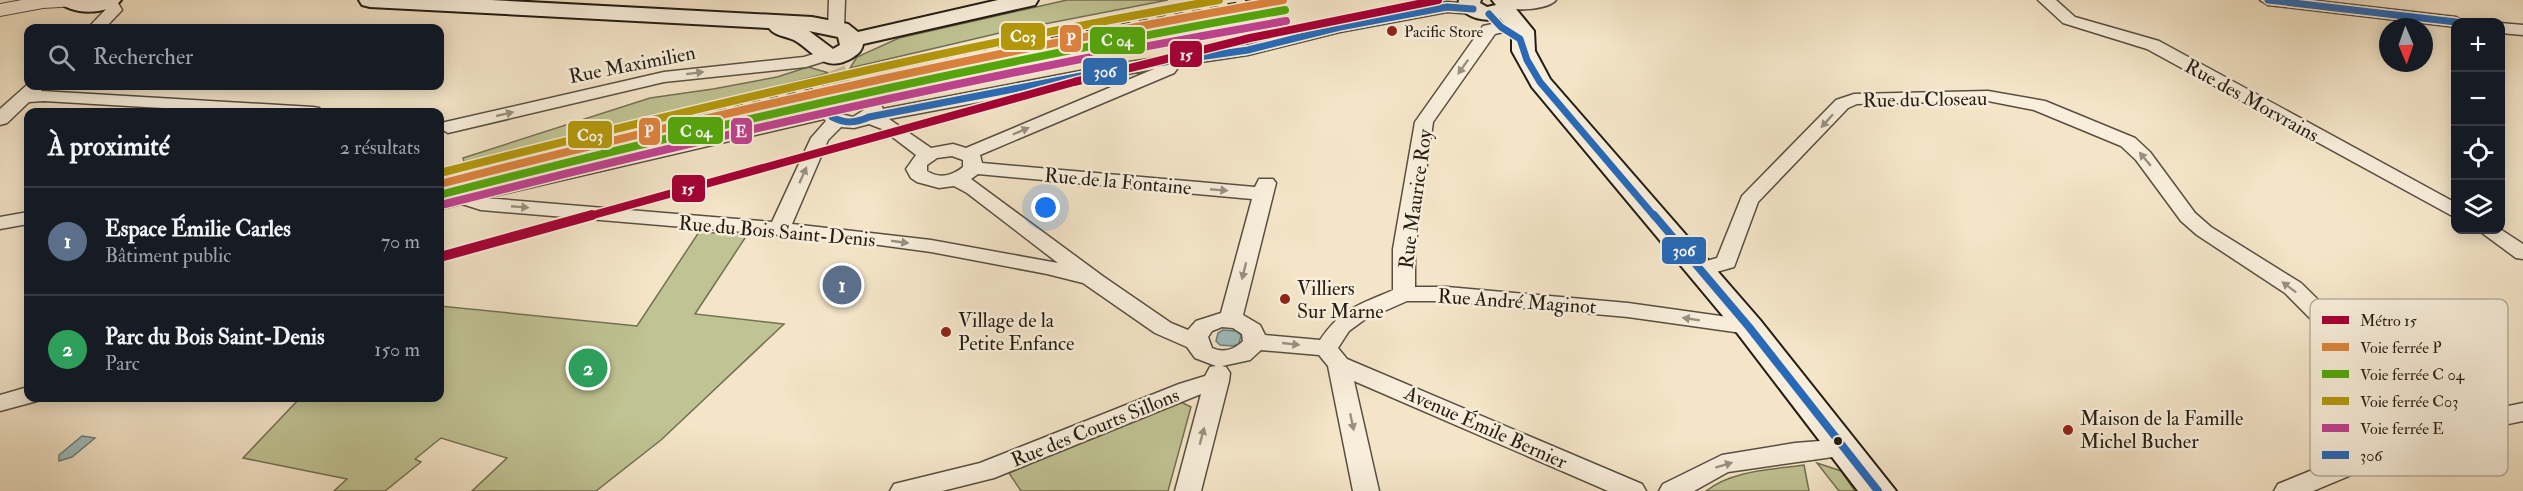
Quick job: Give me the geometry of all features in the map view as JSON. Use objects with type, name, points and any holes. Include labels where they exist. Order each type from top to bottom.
[{"type":"main road","points":[[370,0],[450,2],[812,24],[839,32],[852,47],[832,60],[807,39],[755,21]]},
{"type":"main road","points":[[807,39],[813,31],[839,32],[1027,0]]},
{"type":"main road","points":[[69,1],[79,5],[106,1]]},
{"type":"main road","points":[[1496,13],[1540,82],[1749,327],[1878,491]]},
{"type":"street","points":[[837,0],[839,32]]},
{"type":"street","points":[[840,106],[853,122],[1122,68],[1201,58],[1262,47],[1340,27],[1447,7],[1496,13],[1548,0]]},
{"type":"street","name":"Rue des Morvrains","points":[[2046,0],[2064,18],[2075,23],[2153,45],[2451,209]]},
{"type":"street","points":[[2268,0],[2451,21]]},
{"type":"street","points":[[0,10],[43,2],[69,1]]},
{"type":"street","points":[[100,24],[114,10],[106,1]]},
{"type":"street","name":"Rue Maurice Roy","points":[[1404,294],[1404,249],[1424,122],[1489,30],[1496,13]]},
{"type":"street","points":[[2505,28],[2523,30]]},
{"type":"street","points":[[1188,491],[1204,350],[1211,322],[1229,320],[1246,325],[1252,330],[1255,342],[1247,353],[1231,359],[1204,350],[1163,328],[1090,278],[974,189],[966,167],[944,150],[928,155],[917,164],[918,174],[930,181],[938,182],[966,167],[1167,70],[1201,58]]},
{"type":"street","name":"Rue Maximilien","points":[[444,130],[664,77],[832,60]]},
{"type":"street","points":[[0,118],[30,91],[44,96],[246,108]]},
{"type":"street","name":"Rue du Closeau","points":[[1699,270],[1726,262],[1749,200],[1842,104],[1854,99],[1988,96],[2039,105],[2128,142],[2144,156],[2188,217],[2204,231],[2293,288],[2310,305]]},
{"type":"street","points":[[444,202],[840,106]]},
{"type":"street","points":[[779,229],[819,138],[840,106]]},
{"type":"street","points":[[869,117],[889,125],[928,155]]},
{"type":"street","name":"Rue de la Fontaine","points":[[966,167],[1264,188],[1235,307],[1229,320]]},
{"type":"street","name":"Rue du Bois Saint-Denis","points":[[462,197],[480,204],[779,229],[931,246],[1047,267],[1090,278]]},
{"type":"street","points":[[0,223],[24,219]]},
{"type":"street","points":[[2494,234],[2523,253]]},
{"type":"street","name":"Rue André Maginot","points":[[1333,357],[1341,326],[1356,315],[1404,294],[1520,300],[1628,310],[1749,327]]},
{"type":"street","name":"Avenue Émile Bernier","points":[[1255,342],[1333,357],[1633,491]]},
{"type":"street","name":"Rue des Courts Sillons","points":[[903,491],[985,471],[1187,390],[1204,350]]},
{"type":"street","points":[[1333,357],[1366,491]]},
{"type":"street","points":[[0,403],[24,396]]},
{"type":"street","points":[[2508,415],[2523,412]]},
{"type":"street","points":[[1672,491],[1722,464],[1795,452],[1845,448]]},
{"type":"street","points":[[2287,491],[2323,476]]},
{"type":"green space","points":[[1067,0],[1168,0],[1008,31],[850,68],[857,57],[899,38]]},
{"type":"green space","points":[[1074,48],[1079,56],[877,96],[865,85],[996,63]]},
{"type":"green space","points":[[808,67],[829,73],[465,166],[463,158],[650,98],[777,77]]},
{"type":"green space","points":[[824,93],[818,107],[800,113],[484,186],[470,179]]},
{"type":"green space","points":[[699,232],[747,235],[695,314],[784,324],[661,440],[596,491],[472,491],[507,458],[441,438],[415,459],[421,462],[385,491],[334,491],[347,479],[243,458],[296,402],[444,402],[444,306],[637,326]]},
{"type":"green space","points":[[1179,401],[1191,407],[1168,491],[1021,491],[1009,473]]},
{"type":"green space","points":[[1817,463],[1841,471],[1855,491],[1839,491]]},
{"type":"green space","points":[[1804,465],[1809,491],[1706,491],[1740,475]]},
{"type":"water","points":[[1223,330],[1236,331],[1241,335],[1239,344],[1220,345],[1216,341],[1218,333]]},
{"type":"water","points":[[82,436],[95,438],[72,457],[59,461],[59,455]]},
{"type":"tunnel","points":[[836,69],[845,90]]},
{"type":"railway","points":[[630,135],[852,76],[981,49],[1257,0]]},
{"type":"metro line","name":"15","points":[[444,256],[1074,82],[1250,38],[1438,0]]},
{"type":"rail line","name":"C03","points":[[444,172],[730,100],[925,56],[1219,0]]},
{"type":"rail line","name":"P","points":[[444,183],[754,106],[965,60],[1283,0]]},
{"type":"rail line","name":"E","points":[[445,204],[864,103],[1074,59],[1286,21]]},
{"type":"transit line","name":"306","points":[[2268,0],[2451,21]]},
{"type":"transit line","name":"306","points":[[831,112],[832,117],[837,120],[855,122],[869,117],[1122,68],[1248,50],[1340,27],[1447,7],[1473,9]]},
{"type":"transit line","points":[[444,194],[757,116],[967,70],[1285,10]]},
{"type":"transit line","name":"306","points":[[1489,14],[1501,27],[1520,39],[1527,60],[1540,82],[1749,327],[1878,491]]},
{"type":"place","name":"Pacific Store","points":[[1392,31]]},
{"type":"place","name":"Espace Émilie Carles","points":[[842,285]]},
{"type":"place","name":"Villiers Sur Marne","points":[[1285,299]]},
{"type":"place","name":"Village de la Petite Enfance","points":[[946,332]]},
{"type":"place","name":"Parc du Bois Saint-Denis","points":[[588,368]]},
{"type":"place","name":"Maison de la Famille Michel Bucher","points":[[2068,430]]}]
